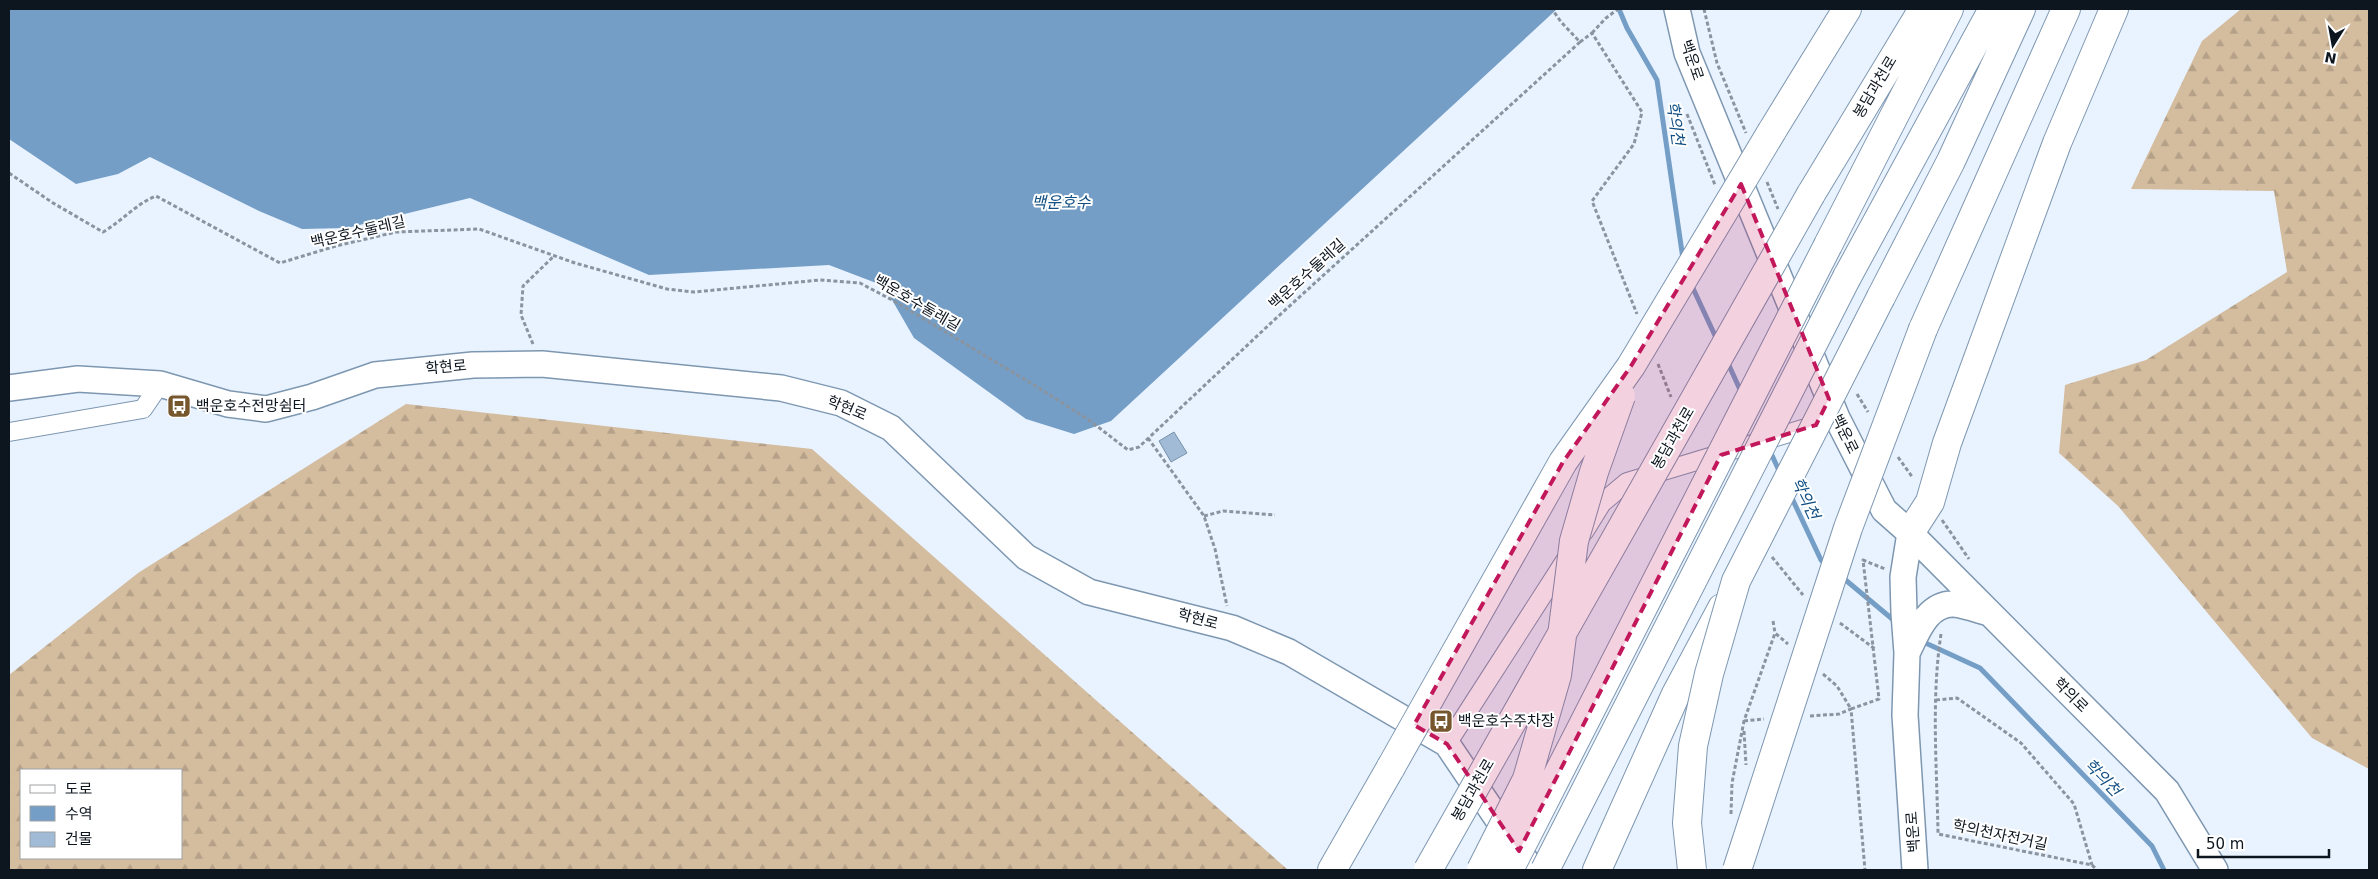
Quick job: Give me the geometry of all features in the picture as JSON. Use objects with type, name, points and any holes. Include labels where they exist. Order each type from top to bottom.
[{"type":"highway","points":[[1332,870],[1563,462],[1631,366],[1847,9]]},
{"type":"highway","name":"봉담과천로","points":[[1428,870],[1811,194],[1923,9]]},
{"type":"highway","name":"봉담과천로","points":[[1509,870],[1948,9]]},
{"type":"highway","points":[[1545,870],[1847,277],[1993,9]]},
{"type":"highway","points":[[1597,870],[1676,694],[1736,582],[1951,162],[2021,9]]},
{"type":"highway","points":[[1737,870],[1848,528],[1923,329],[2066,9]]},
{"type":"highway","points":[[1910,533],[1930,502],[1947,443],[2057,143],[2114,9]]},
{"type":"highway","points":[[1482,870],[1527,779],[1557,675],[1574,541],[1594,472],[1631,366]]},
{"type":"highway","points":[[1692,870],[1687,823],[1693,746],[1709,674],[1736,582]]},
{"type":"street","name":"백운로","points":[[1677,9],[1687,53],[1837,418],[1884,510],[1910,533],[1903,577],[1924,620],[1907,653],[1905,714],[1915,870]]},
{"type":"street","name":"학현로","points":[[9,388],[78,379],[160,384],[228,404],[266,409],[312,398],[375,376],[473,365],[542,364],[781,388],[841,403],[891,428],[1026,557],[1089,592],[1232,628],[1290,652],[1447,744],[1532,870]]},
{"type":"street","points":[[9,432],[144,409],[160,384]]},
{"type":"street","points":[[1447,744],[1602,503],[1627,482],[1754,445],[1837,418]]},
{"type":"street","name":"학의로","points":[[1910,533],[2167,791],[2215,870]]},
{"type":"street","points":[[1924,620],[1935,609],[1953,604],[1989,613]]},
{"type":"path","points":[[1552,9],[1578,41]]},
{"type":"path","name":"백운호수둘레길","points":[[9,173],[53,203],[104,232],[122,221],[143,202],[156,196],[280,263],[336,246],[396,232],[479,229],[554,255],[644,282],[694,292],[820,280],[860,283],[894,301],[1034,385],[1089,420],[1128,450],[1139,447],[1310,286],[1578,41],[1592,33],[1606,18],[1618,9]]},
{"type":"path","points":[[1592,33],[1642,112],[1634,144],[1592,201]]},
{"type":"path","points":[[542,364],[522,315],[523,286],[554,255]]},
{"type":"path","points":[[1148,438],[1204,516],[1214,549],[1232,628]]},
{"type":"path","points":[[1204,516],[1223,511],[1275,516]]},
{"type":"path","points":[[1865,582],[1880,699]]},
{"type":"path","points":[[1924,620],[1937,660],[1936,700],[1957,698],[2021,743],[2074,804],[2092,865],[2097,870]]},
{"type":"path","points":[[1772,621],[1775,633]]},
{"type":"path","name":"학의천자전거길","points":[[1936,700],[1938,834],[2092,865]]},
{"type":"path","points":[[1839,714],[1852,709],[1865,870]]},
{"type":"path","points":[[1730,823],[1732,784],[1744,721]]},
{"type":"highlighted area","points":[[1741,184],[1829,399],[1816,425],[1721,455],[1519,851],[1447,744],[1414,725],[1563,462],[1631,366]]},
{"type":"green space","points":[[2241,9],[2369,9],[2369,769],[2312,738],[2118,506],[2059,453],[2065,385],[2146,360],[2287,272],[2274,191],[2131,189],[2202,41]]},
{"type":"green space","points":[[406,404],[812,449],[1288,870],[9,870],[9,675],[138,573]]},
{"type":"water","name":"백운호수","points":[[9,9],[1557,9],[1111,421],[1074,434],[1026,419],[914,338],[884,286],[829,265],[649,275],[470,198],[347,228],[302,229],[259,211],[150,157],[118,174],[76,184],[9,139]]},
{"type":"building","points":[[1174,432],[1187,453],[1171,462],[1159,441]]},
{"type":"waterway","name":"학의천","points":[[1619,9],[1627,28],[1657,80],[1683,259]]},
{"type":"waterway","name":"학의천","points":[[1691,284],[1718,342]]},
{"type":"waterway","name":"학의천","points":[[1727,361],[1742,394]]},
{"type":"waterway","name":"학의천","points":[[1770,451],[1781,475]]},
{"type":"waterway","name":"학의천","points":[[1790,494],[1821,560],[1827,565]]},
{"type":"waterway","name":"학의천","points":[[1842,577],[1897,623]]},
{"type":"waterway","name":"학의천","points":[[1919,640],[1980,668],[2152,846],[2164,870]]},
{"type":"place","name":"백운호수전망쉼터","points":[[179,406]]},
{"type":"place","name":"백운호수주차장","points":[[1441,721]]}]
